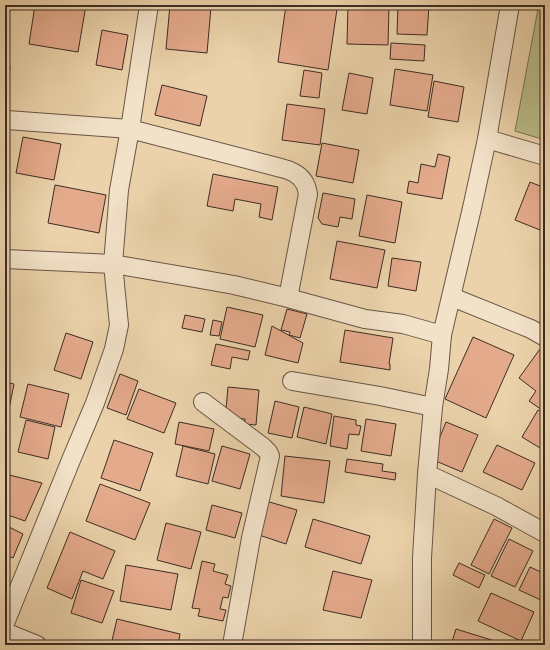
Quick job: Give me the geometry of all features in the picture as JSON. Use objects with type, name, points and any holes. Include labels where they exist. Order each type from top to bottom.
[{"type":"street","points":[[5,624],[95,403],[114,349],[119,325],[114,264],[119,190],[149,5]]},
{"type":"street","points":[[422,645],[422,558],[427,474],[433,407],[442,335],[452,297],[487,139],[510,5]]},
{"type":"street","points":[[7,120],[130,129],[289,170],[297,174],[305,183],[308,194],[288,298]]},
{"type":"street","points":[[487,139],[545,156]]},
{"type":"street","points":[[5,259],[114,264],[234,285],[288,298],[365,320],[403,324],[442,335]]},
{"type":"street","points":[[452,297],[545,336]]},
{"type":"street","points":[[292,381],[433,407]]},
{"type":"street","points":[[203,402],[263,447],[270,456],[251,538],[232,645]]},
{"type":"street","points":[[427,474],[496,506],[545,533]]},
{"type":"street","points":[[5,632],[37,645]]},
{"type":"green space","points":[[538,9],[545,9],[545,140],[515,131]]},
{"type":"building","points":[[35,5],[86,5],[78,52],[29,44]]},
{"type":"building","points":[[170,5],[211,7],[207,53],[166,49]]},
{"type":"building","points":[[286,5],[312,5],[337,9],[328,70],[278,62]]},
{"type":"building","points":[[348,5],[389,6],[388,45],[347,44]]},
{"type":"building","points":[[398,5],[429,5],[427,35],[397,34]]},
{"type":"building","points":[[102,30],[128,35],[122,70],[96,65]]},
{"type":"building","points":[[391,43],[425,45],[424,61],[390,59]]},
{"type":"building","points":[[5,66],[10,66],[7,101],[5,101]]},
{"type":"building","points":[[395,69],[433,75],[427,111],[390,105]]},
{"type":"building","points":[[304,70],[322,73],[319,98],[300,96]]},
{"type":"building","points":[[349,73],[373,78],[367,114],[342,110]]},
{"type":"building","points":[[434,81],[464,87],[458,122],[428,117]]},
{"type":"building","points":[[162,85],[207,96],[200,126],[155,115]]},
{"type":"building","points":[[287,104],[325,109],[320,145],[282,140]]},
{"type":"building","points":[[23,137],[61,144],[54,180],[16,173]]},
{"type":"building","points":[[322,143],[359,150],[353,183],[316,176]]},
{"type":"building","points":[[438,154],[450,157],[442,199],[407,193],[409,181],[418,183],[421,164],[435,167]]},
{"type":"building","points":[[213,174],[278,187],[272,220],[259,217],[261,204],[235,199],[233,211],[207,206]]},
{"type":"building","points":[[530,182],[545,188],[545,232],[515,220]]},
{"type":"building","points":[[55,185],[106,195],[99,233],[48,223]]},
{"type":"building","points":[[323,193],[355,199],[352,219],[340,217],[338,227],[322,224],[318,218]]},
{"type":"building","points":[[367,195],[402,202],[395,243],[359,236]]},
{"type":"building","points":[[337,241],[385,250],[377,288],[330,279]]},
{"type":"building","points":[[392,258],[421,262],[416,291],[388,286]]},
{"type":"building","points":[[227,307],[263,315],[255,347],[220,339]]},
{"type":"building","points":[[287,309],[307,314],[300,338],[289,335],[290,332],[281,330]]},
{"type":"building","points":[[185,315],[205,319],[202,332],[182,328]]},
{"type":"building","points":[[213,320],[222,322],[219,336],[210,335]]},
{"type":"building","points":[[272,326],[303,343],[298,363],[265,355]]},
{"type":"building","points":[[345,330],[393,338],[389,364],[390,370],[340,362]]},
{"type":"building","points":[[66,333],[93,342],[81,379],[54,370]]},
{"type":"building","points":[[473,337],[514,355],[486,418],[445,399]]},
{"type":"building","points":[[216,344],[250,351],[248,360],[232,357],[230,369],[211,365]]},
{"type":"building","points":[[540,349],[545,352],[545,412],[529,401],[536,391],[519,378]]},
{"type":"building","points":[[120,374],[138,381],[126,415],[107,408]]},
{"type":"building","points":[[5,382],[14,384],[9,409],[5,408]]},
{"type":"building","points":[[28,384],[69,394],[61,427],[20,417]]},
{"type":"building","points":[[228,387],[259,390],[256,425],[245,424],[245,419],[236,418],[226,409]]},
{"type":"building","points":[[139,389],[176,403],[164,433],[127,419]]},
{"type":"building","points":[[275,401],[299,407],[292,438],[268,433]]},
{"type":"building","points":[[304,407],[332,414],[326,444],[297,437]]},
{"type":"building","points":[[538,410],[545,414],[545,439],[540,448],[522,437]]},
{"type":"building","points":[[334,416],[356,420],[356,425],[361,426],[359,435],[349,434],[347,449],[330,446]]},
{"type":"building","points":[[366,419],[396,424],[391,456],[361,451]]},
{"type":"building","points":[[26,420],[55,427],[48,459],[18,452]]},
{"type":"building","points":[[179,422],[214,429],[209,451],[175,444]]},
{"type":"building","points":[[446,422],[478,435],[462,472],[431,459]]},
{"type":"building","points":[[114,440],[153,453],[140,491],[101,478]]},
{"type":"building","points":[[497,445],[535,463],[522,490],[483,472]]},
{"type":"building","points":[[183,446],[215,454],[208,484],[176,476]]},
{"type":"building","points":[[222,446],[250,454],[240,489],[212,481]]},
{"type":"building","points":[[285,456],[330,461],[324,503],[281,496]]},
{"type":"building","points":[[347,459],[383,464],[382,471],[396,473],[395,480],[345,472]]},
{"type":"building","points":[[5,474],[42,483],[25,521],[5,514]]},
{"type":"building","points":[[100,484],[150,503],[135,540],[86,521]]},
{"type":"building","points":[[266,501],[297,510],[286,544],[256,534]]},
{"type":"building","points":[[212,505],[242,513],[235,538],[206,530]]},
{"type":"building","points":[[313,519],[370,536],[361,564],[305,547]]},
{"type":"building","points":[[494,519],[512,528],[489,574],[471,565]]},
{"type":"building","points":[[166,523],[201,532],[191,569],[157,560]]},
{"type":"building","points":[[5,525],[23,534],[13,558],[5,555]]},
{"type":"building","points":[[70,532],[115,551],[103,579],[83,571],[72,599],[47,588]]},
{"type":"building","points":[[509,539],[533,551],[515,587],[491,576]]},
{"type":"building","points":[[202,561],[215,564],[213,571],[228,575],[225,584],[231,586],[228,598],[223,597],[220,609],[226,610],[223,621],[198,616],[200,609],[192,608]]},
{"type":"building","points":[[459,563],[485,575],[479,588],[453,575]]},
{"type":"building","points":[[5,564],[8,565],[5,576]]},
{"type":"building","points":[[126,565],[178,574],[171,610],[120,601]]},
{"type":"building","points":[[530,567],[545,574],[545,597],[543,601],[519,590]]},
{"type":"building","points":[[333,571],[372,580],[361,618],[323,610]]},
{"type":"building","points":[[81,580],[114,591],[102,623],[71,613]]},
{"type":"building","points":[[491,593],[534,612],[521,641],[478,621]]},
{"type":"building","points":[[117,619],[180,634],[178,645],[111,645]]},
{"type":"building","points":[[456,629],[498,642],[497,645],[451,645]]}]
